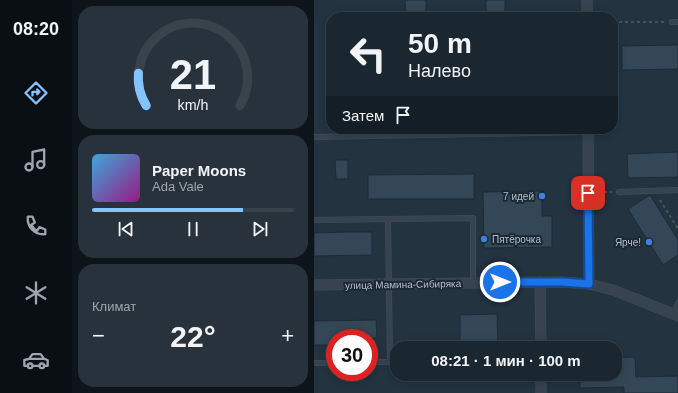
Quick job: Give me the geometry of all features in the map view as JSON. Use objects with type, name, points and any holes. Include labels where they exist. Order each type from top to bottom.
[{"type":"street","points":[[587,0],[587,12]]},
{"type":"street","points":[[588,134],[589,284]]},
{"type":"street","name":"улица Мамина-Сибиряка","points":[[314,285],[473,282],[589,284],[613,290],[676,315]]},
{"type":"street","points":[[540,282],[541,341]]},
{"type":"street","points":[[541,381],[541,393]]},
{"type":"lane","points":[[672,22],[678,22]]},
{"type":"lane","points":[[314,137],[431,134]]},
{"type":"lane","points":[[619,192],[678,190]]},
{"type":"lane","points":[[314,220],[473,218],[473,282]]},
{"type":"lane","points":[[378,362],[390,362],[388,219]]},
{"type":"lane","points":[[676,315],[678,303]]},
{"type":"lane","points":[[314,363],[326,363]]},
{"type":"path","points":[[618,22],[672,22]]},
{"type":"path","points":[[654,191],[678,229]]},
{"type":"path","points":[[588,193],[619,192]]},
{"type":"building","points":[[405,0],[426,0],[426,12],[406,12]]},
{"type":"building","points":[[486,0],[505,0],[505,12],[486,12]]},
{"type":"building","points":[[678,45],[678,69],[622,70],[622,46]]},
{"type":"building","points":[[678,152],[678,177],[628,178],[627,154]]},
{"type":"building","points":[[335,160],[348,160],[348,179],[336,179]]},
{"type":"building","points":[[474,174],[474,199],[368,199],[368,175]]},
{"type":"building","points":[[542,191],[542,216],[552,216],[552,247],[484,248],[483,192]]},
{"type":"building","points":[[650,195],[678,240],[678,255],[663,265],[628,209]]},
{"type":"building","points":[[372,232],[372,255],[314,256],[314,233]]},
{"type":"building","points":[[497,314],[498,341],[460,341],[460,315]]},
{"type":"building","points":[[376,320],[376,329],[326,329],[326,345],[314,345],[314,321]]},
{"type":"building","points":[[635,357],[636,377],[678,376],[678,393],[624,393],[624,387],[580,388],[580,381],[622,381],[622,358]]},
{"type":"place","name":"7 идей","points":[[542,196]]},
{"type":"place","name":"Пятёрочка","points":[[484,239]]},
{"type":"place","name":"Ярче!","points":[[649,242]]},
{"type":"route","points":[[500,282],[562,282],[589,284],[588,193]]}]
